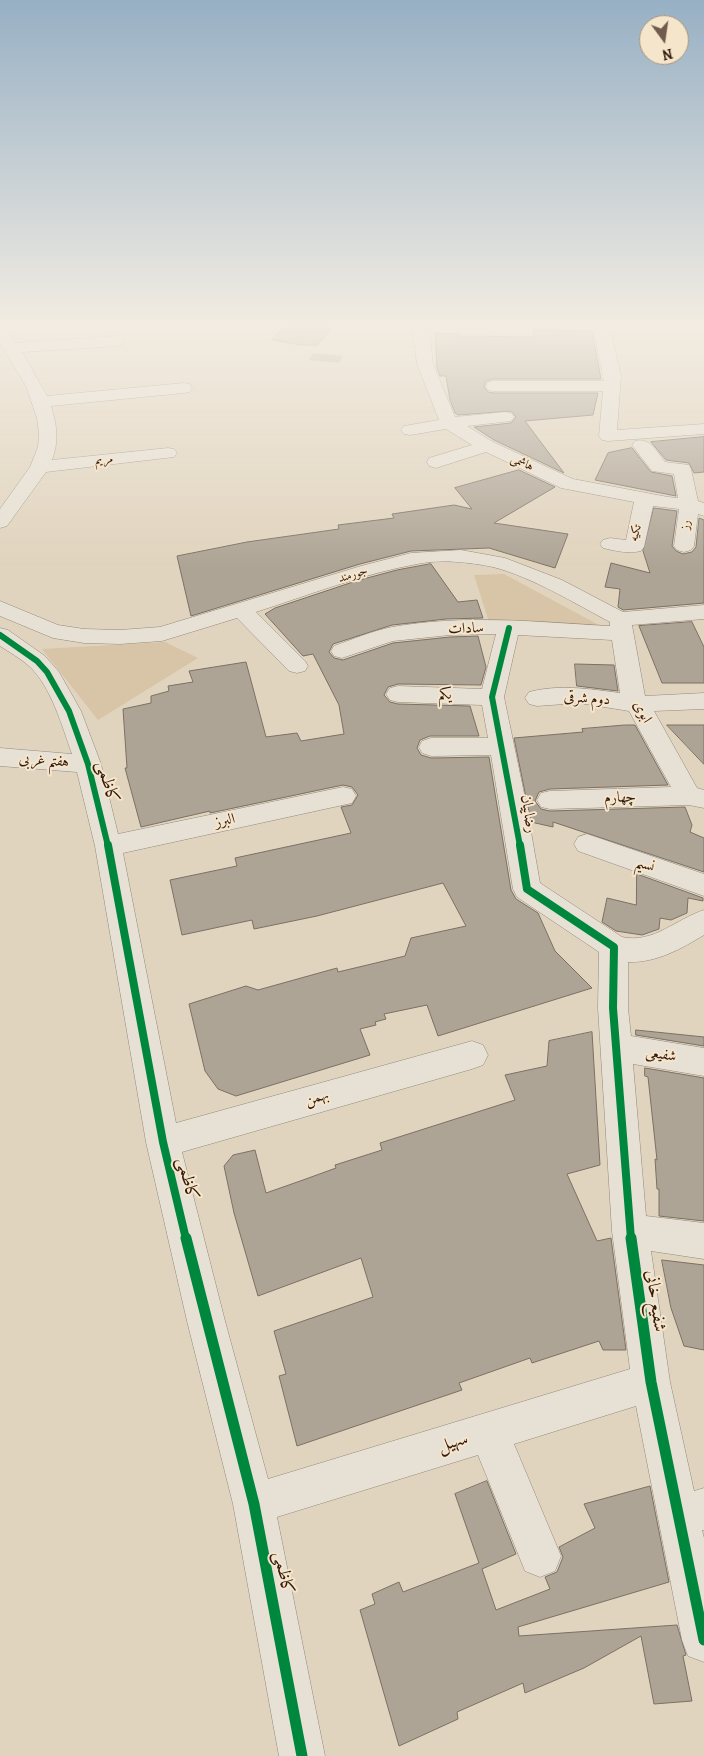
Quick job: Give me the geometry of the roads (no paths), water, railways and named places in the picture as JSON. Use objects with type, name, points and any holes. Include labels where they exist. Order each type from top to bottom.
[{"type":"street","points":[[0,522],[39,467],[47,447],[48,428],[40,403]]},
{"type":"street","points":[[441,403],[449,423]]},
{"type":"street","points":[[611,403],[608,436],[704,429]]},
{"type":"street","points":[[410,430],[449,423],[506,417]]},
{"type":"street","name":"هاشمی","points":[[449,423],[487,446],[568,484],[645,498],[699,505]]},
{"type":"street","name":"رز","points":[[641,445],[659,466],[682,469],[699,505],[684,546]]},
{"type":"street","points":[[436,462],[487,446]]},
{"type":"street","name":"مریم","points":[[39,467],[168,453]]},
{"type":"street","name":"تکیه","points":[[610,544],[634,547],[645,498]]},
{"type":"street","name":"جورمند","points":[[0,608],[53,631],[84,636],[120,637],[162,634],[368,570],[410,560],[461,556],[498,562],[555,584],[622,627]]},
{"type":"street","points":[[241,610],[297,666]]},
{"type":"street","points":[[622,627],[704,612]]},
{"type":"street","name":"سادات","points":[[342,650],[392,634],[453,628],[622,627]]},
{"type":"street","name":"ابوی","points":[[622,627],[631,692],[697,798]]},
{"type":"street","name":"رضاییان","points":[[510,628],[492,697],[512,798],[527,889],[614,954]]},
{"type":"street","name":"کاظمی","points":[[0,635],[37,661],[47,672],[69,711],[88,764],[108,846],[163,1142],[206,1321],[254,1504],[302,1756]]},
{"type":"street","name":"یکم","points":[[398,694],[492,697]]},
{"type":"street","name":"دوم شرقی","points":[[536,698],[579,695],[638,704]]},
{"type":"street","points":[[638,704],[704,701]]},
{"type":"street","points":[[430,747],[501,746]]},
{"type":"street","name":"هفتم غربی","points":[[0,758],[88,764]]},
{"type":"street","name":"البرز","points":[[108,846],[343,796]]},
{"type":"street","name":"چهارم","points":[[550,800],[697,798]]},
{"type":"street","name":"نسیم","points":[[587,844],[704,885]]},
{"type":"street","points":[[614,954],[625,951],[639,952],[656,947],[704,921]]},
{"type":"street","name":"شفیع خانی","points":[[614,954],[613,1008],[630,1231],[651,1382],[691,1512],[704,1640]]},
{"type":"street","name":"شفیعی","points":[[617,1048],[704,1062]]},
{"type":"street","name":"بهمن","points":[[163,1142],[472,1055]]},
{"type":"street","points":[[630,1231],[704,1241]]},
{"type":"street","name":"سهیل","points":[[254,1504],[651,1382]]},
{"type":"street","points":[[489,1432],[540,1556]]}]
